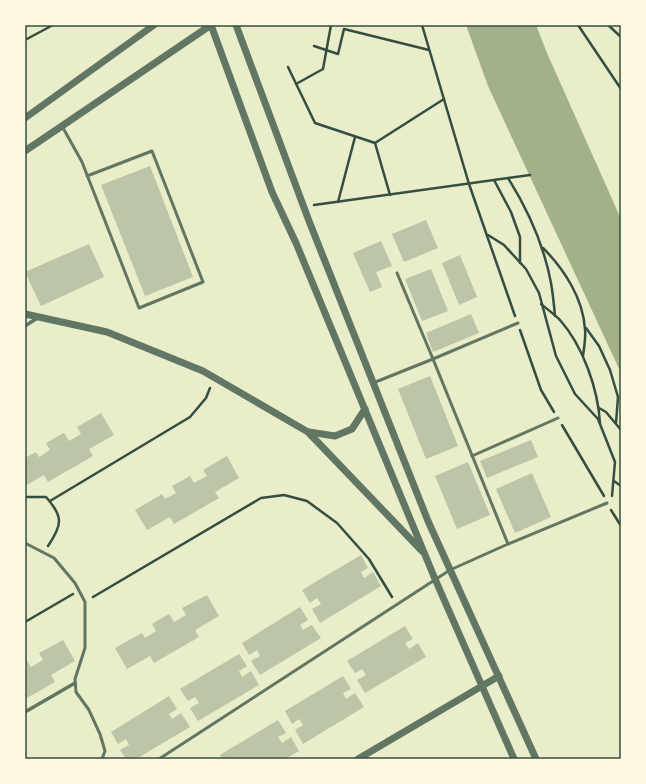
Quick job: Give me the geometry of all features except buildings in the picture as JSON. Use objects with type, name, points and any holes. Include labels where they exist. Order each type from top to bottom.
[{"type":"street","points":[[25,118],[154,25]]},
{"type":"street","points":[[25,152],[211,25],[272,192],[296,243],[435,579],[514,759]]},
{"type":"street","points":[[236,25],[304,206],[427,519],[536,759]]},
{"type":"street","points":[[25,314],[107,332],[203,371],[308,432],[426,555]]},
{"type":"street","points":[[25,326],[39,318]]},
{"type":"street","points":[[308,432],[335,436],[341,434],[352,429],[365,409]]},
{"type":"street","points":[[358,759],[499,676]]},
{"type":"street","points":[[25,712],[75,683]]},
{"type":"lane","points":[[62,126],[82,162],[87,176],[139,308],[203,282],[152,151],[87,176]]},
{"type":"lane","points":[[397,273],[508,544]]},
{"type":"lane","points":[[373,383],[518,323]]},
{"type":"lane","points":[[472,456],[558,418]]},
{"type":"lane","points":[[159,759],[450,570],[607,503]]},
{"type":"lane","points":[[25,543],[54,558],[75,583],[85,602],[86,648],[75,683],[76,692],[89,710],[100,734],[105,751],[102,759]]},
{"type":"path","points":[[25,40],[53,25]]},
{"type":"path","points":[[296,84],[323,69],[331,25]]},
{"type":"path","points":[[422,25],[469,184],[541,390],[621,526]]},
{"type":"path","points":[[578,25],[621,89]]},
{"type":"path","points":[[608,25],[621,37]]},
{"type":"path","points":[[314,46],[338,54],[344,29],[430,50]]},
{"type":"path","points":[[288,67],[314,123],[375,143],[444,99]]},
{"type":"path","points":[[338,202],[355,137]]},
{"type":"path","points":[[375,143],[390,194]]},
{"type":"path","points":[[304,206],[530,175]]},
{"type":"path","points":[[508,178],[528,213],[543,248],[551,282],[555,316]]},
{"type":"path","points":[[494,180],[511,212],[520,238],[520,263]]},
{"type":"path","points":[[487,235],[504,245],[526,269],[539,293],[556,356],[575,394],[598,419],[615,462],[611,509]]},
{"type":"path","points":[[543,248],[554,259],[568,278],[579,300],[585,327],[582,357]]},
{"type":"path","points":[[541,304],[560,321],[573,339],[582,357],[595,390],[601,426]]},
{"type":"path","points":[[585,327],[599,346],[610,370],[618,397],[616,423]]},
{"type":"path","points":[[50,501],[190,418],[206,398],[215,378]]},
{"type":"path","points":[[599,408],[606,412],[621,430]]},
{"type":"path","points":[[614,481],[621,486]]},
{"type":"path","points":[[85,602],[261,498],[284,495],[307,501],[337,523],[369,559],[396,604]]},
{"type":"path","points":[[25,497],[46,497],[56,508],[59,520],[57,532],[44,552]]},
{"type":"path","points":[[25,622],[79,590]]},
{"type":"shaded area","points":[[466,25],[536,25],[621,219],[621,373],[488,86]]}]
